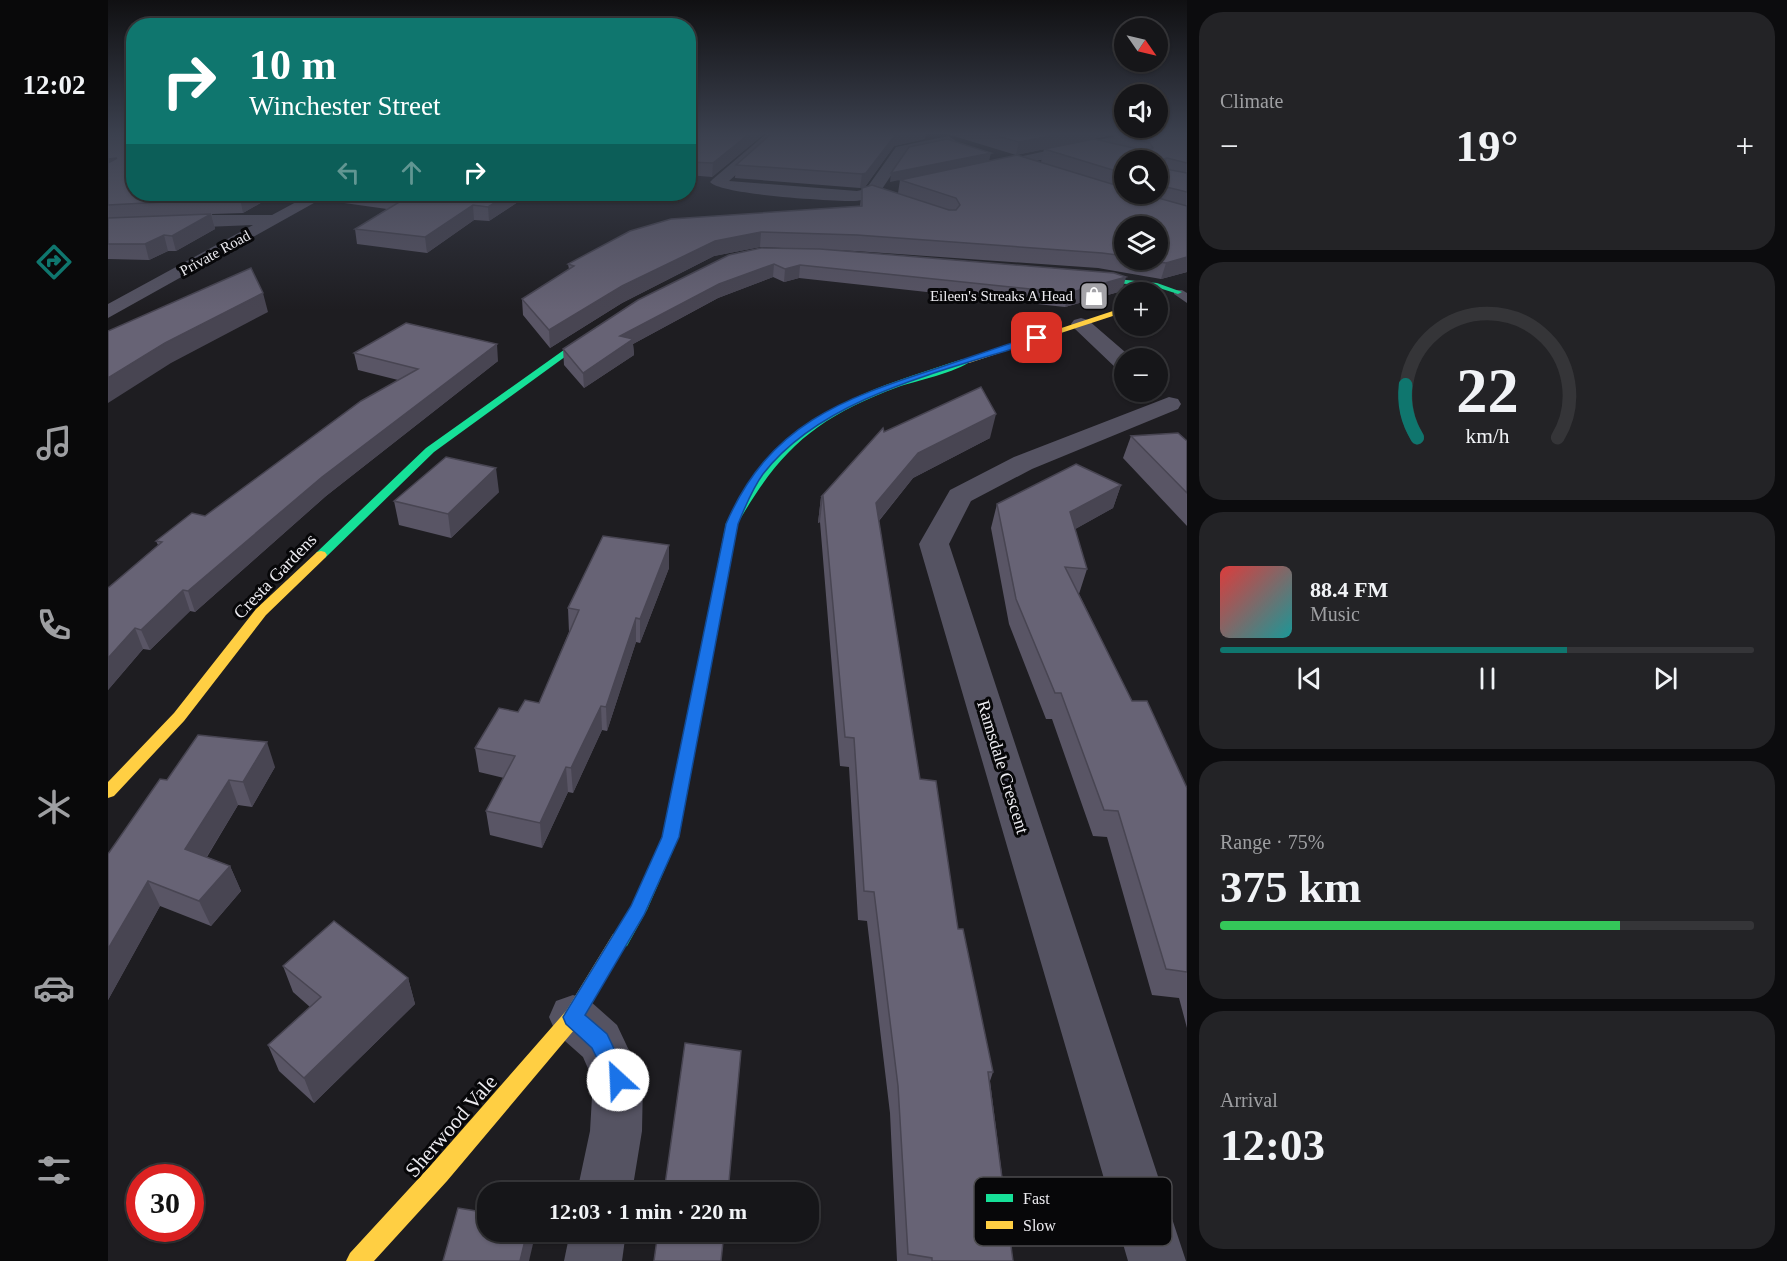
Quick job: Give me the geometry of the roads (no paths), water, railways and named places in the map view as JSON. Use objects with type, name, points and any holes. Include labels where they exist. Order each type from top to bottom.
[{"type":"street","points":[[814,193],[857,196],[869,193]]},
{"type":"street","name":"Private Road","points":[[108,312],[310,201]]},
{"type":"street","points":[[108,226],[209,220],[276,220]]},
{"type":"street","points":[[1063,275],[1157,285],[1184,293]]},
{"type":"street","points":[[1168,297],[1184,293]]},
{"type":"street","name":"Sherwood Vale","points":[[358,1261],[439,1173],[573,1017],[638,910],[671,837],[732,524],[757,474],[797,434],[847,403],[876,391],[1114,313]]},
{"type":"street","name":"Cresta Gardens","points":[[108,792],[179,717],[261,612],[430,450],[488,406],[611,321]]},
{"type":"street","points":[[1081,324],[1114,354]]},
{"type":"street","name":"Ramsdale Crescent","points":[[1130,1177],[934,544],[960,496],[1023,463],[1170,405]]},
{"type":"street","points":[[573,1017],[600,1041],[618,1080],[616,1131],[607,1182]]},
{"type":"street","points":[[593,1261],[596,1242]]},
{"type":"street","name":"Ramsdale Crescent","points":[[1151,1246],[1156,1261]]},
{"type":"place","name":"Eileen's Streaks A Head","points":[[1094,296]]}]
